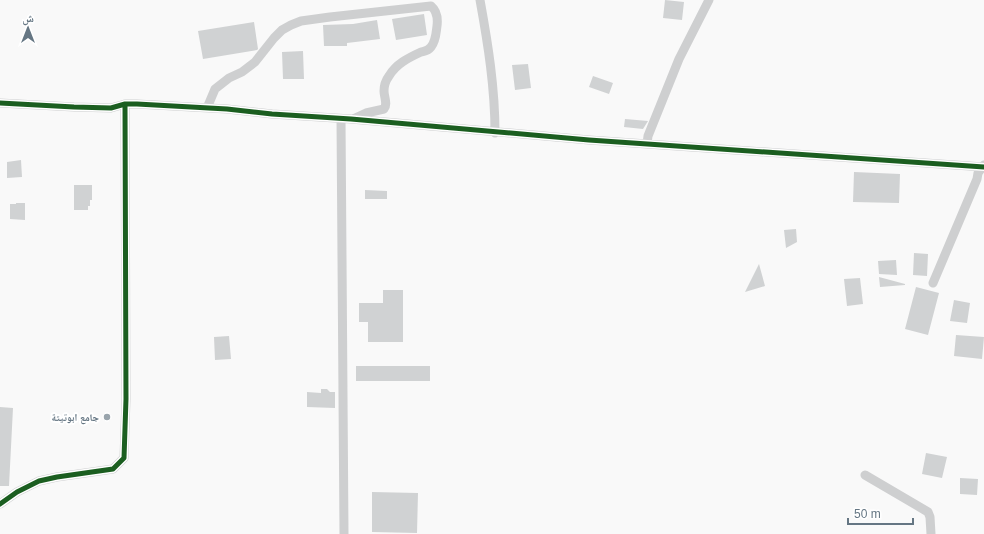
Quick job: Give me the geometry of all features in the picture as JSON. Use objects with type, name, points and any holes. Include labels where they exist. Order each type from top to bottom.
[{"type":"street","points":[[480,0],[494,99],[495,133]]},
{"type":"street","points":[[647,144],[648,136],[679,59],[709,0]]},
{"type":"street","points":[[207,108],[215,90],[229,78],[242,72],[255,62],[274,38],[282,30],[291,25],[301,21],[330,17],[431,6],[436,14],[437,22],[436,36],[432,46],[428,50],[399,63],[393,69],[388,77],[384,89],[386,104],[384,109],[366,113],[351,119]]},
{"type":"street","points":[[0,103],[74,108],[111,108],[125,104],[207,108],[351,119],[495,133],[983,166]]},
{"type":"street","points":[[0,504],[38,481],[113,469],[124,458],[126,399],[125,104]]},
{"type":"street","points":[[341,119],[344,534]]},
{"type":"street","points":[[933,283],[977,179],[978,172],[983,166]]},
{"type":"street","points":[[865,475],[928,512],[930,517],[931,534]]},
{"type":"building","points":[[665,0],[684,2],[682,20],[663,18]]},
{"type":"building","points":[[424,14],[427,35],[396,40],[392,19]]},
{"type":"building","points":[[377,20],[380,39],[347,43],[347,46],[324,46],[323,25],[353,24]]},
{"type":"building","points":[[254,22],[257,50],[203,59],[198,31]]},
{"type":"building","points":[[303,51],[304,79],[283,79],[282,52]]},
{"type":"building","points":[[528,64],[531,88],[515,90],[512,65]]},
{"type":"building","points":[[593,76],[613,83],[609,94],[589,87]]},
{"type":"building","points":[[625,119],[648,121],[643,129],[624,127]]},
{"type":"building","points":[[21,160],[22,177],[7,178],[7,162]]},
{"type":"building","points":[[854,172],[900,174],[899,203],[853,202]]},
{"type":"building","points":[[74,185],[92,185],[92,200],[90,200],[88,210],[74,210]]},
{"type":"building","points":[[365,190],[387,191],[387,199],[365,199]]},
{"type":"building","points":[[25,203],[25,220],[10,219],[10,204]]},
{"type":"building","points":[[796,229],[797,242],[786,248],[784,230]]},
{"type":"building","points":[[914,253],[928,254],[927,276],[913,275]]},
{"type":"building","points":[[896,260],[897,275],[879,274],[878,261]]},
{"type":"building","points":[[759,264],[765,286],[745,292]]},
{"type":"building","points":[[879,277],[905,284],[905,285],[880,287]]},
{"type":"building","points":[[860,278],[863,304],[847,306],[844,279]]},
{"type":"building","points":[[916,287],[939,293],[928,335],[905,329]]},
{"type":"building","points":[[383,290],[403,290],[403,342],[368,342],[368,322],[359,322],[359,303],[383,303]]},
{"type":"building","points":[[954,300],[970,303],[967,323],[950,321]]},
{"type":"building","points":[[956,335],[984,337],[982,359],[954,356]]},
{"type":"building","points":[[229,336],[231,359],[215,360],[214,337]]},
{"type":"building","points":[[356,366],[430,366],[430,381],[356,381]]},
{"type":"building","points":[[321,389],[327,389],[330,392],[335,392],[335,408],[307,407],[307,392],[321,393]]},
{"type":"building","points":[[0,407],[13,408],[9,486],[0,486]]},
{"type":"building","points":[[926,453],[947,457],[942,478],[922,474]]},
{"type":"building","points":[[960,478],[978,479],[977,495],[960,494]]},
{"type":"building","points":[[372,492],[418,493],[417,533],[372,532]]},
{"type":"cycle path","points":[[0,103],[111,108],[125,104],[137,104],[227,109],[589,140],[984,167]]},
{"type":"cycle path","points":[[0,504],[17,492],[39,481],[113,469],[124,458],[126,399],[125,104]]},
{"type":"place","name":"جامع ابوتيتة","points":[[107,417]]}]
